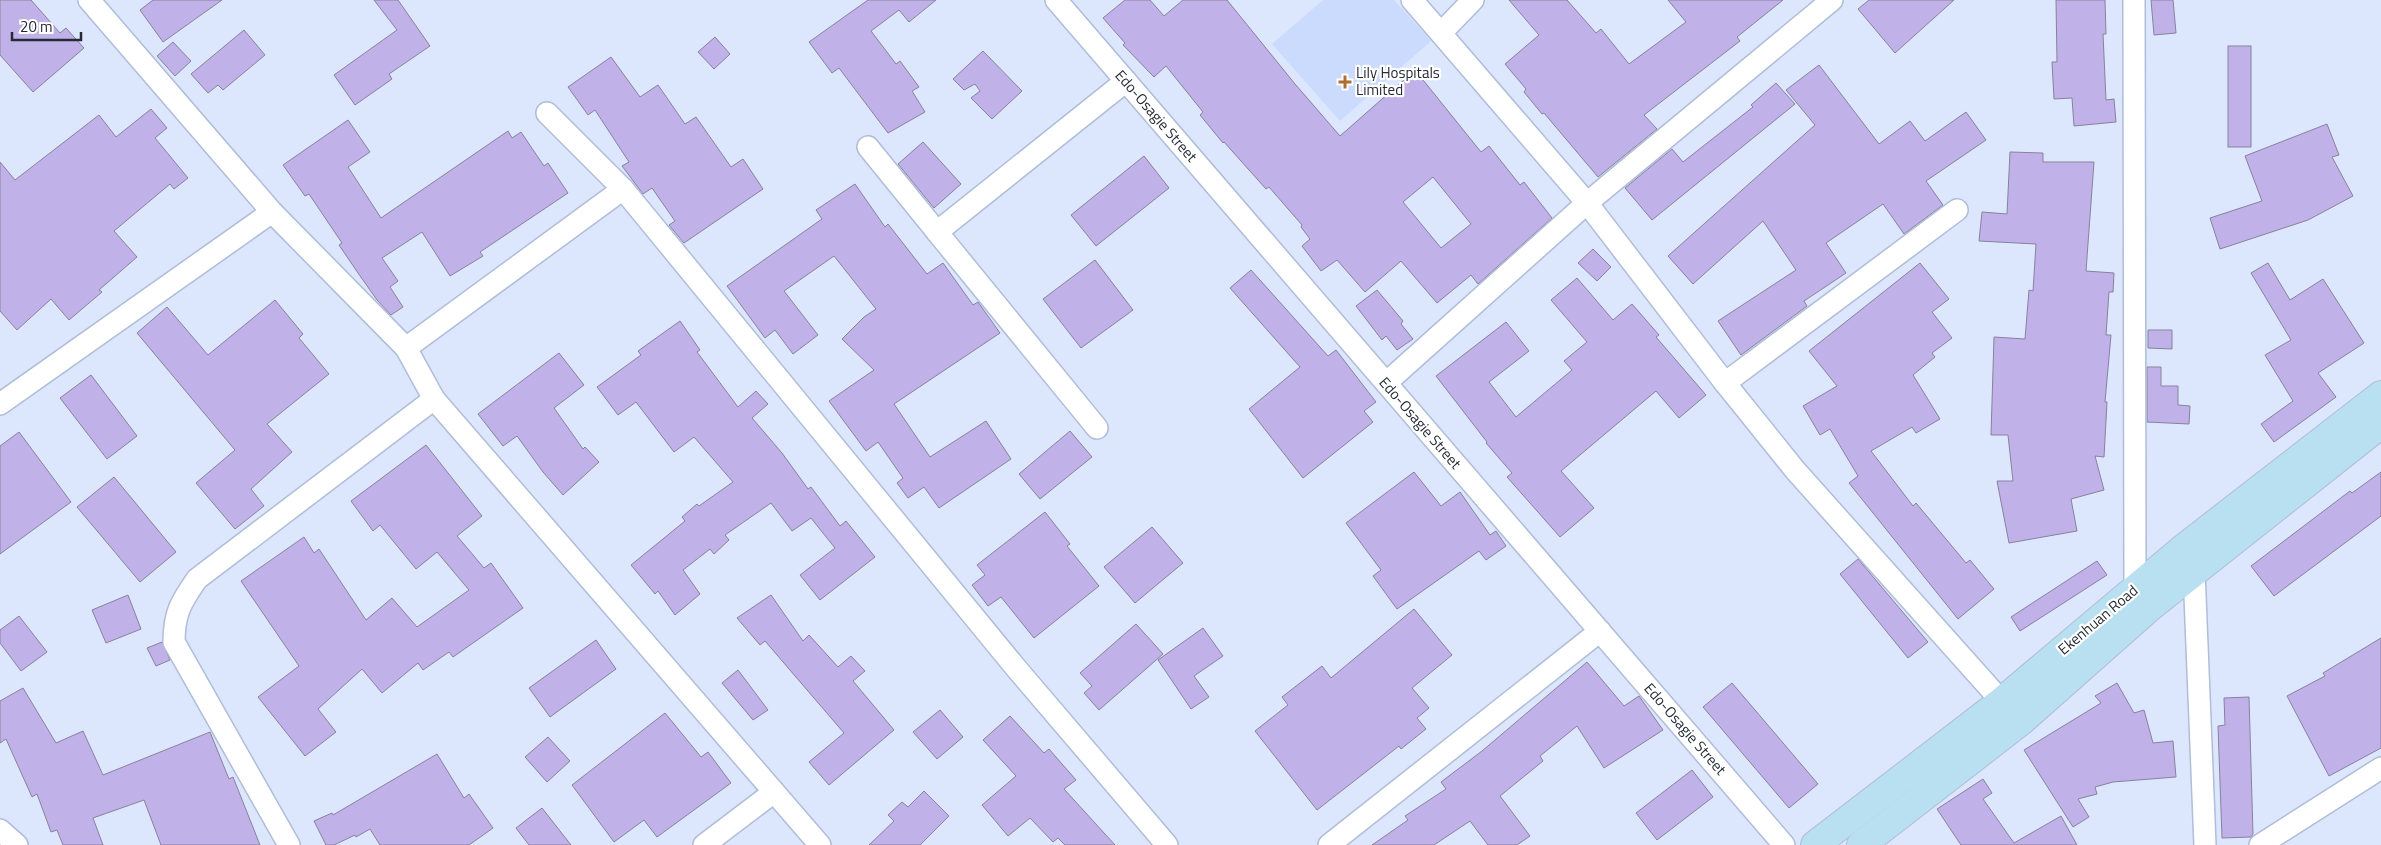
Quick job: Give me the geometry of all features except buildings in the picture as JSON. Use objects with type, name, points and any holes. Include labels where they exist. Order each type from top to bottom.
[{"type":"main road","name":"Ekenhuan Road","points":[[1815,845],[2001,702],[2135,588],[2381,395]]},
{"type":"main road","name":"Ekenhuan Road","points":[[1861,845],[2020,722],[2194,571],[2381,424]]},
{"type":"street","points":[[89,0],[272,212],[406,348],[434,399],[820,845]]},
{"type":"street","name":"Edo-Osagie Street","points":[[1056,0],[1784,845]]},
{"type":"street","points":[[1412,0],[1587,203],[1725,383],[1795,470],[2020,722]]},
{"type":"street","points":[[1440,33],[1473,0]]},
{"type":"street","points":[[1386,383],[1587,203],[1832,0]]},
{"type":"street","points":[[2134,0],[2135,588]]},
{"type":"street","points":[[937,232],[1126,81]]},
{"type":"street","points":[[547,113],[623,189],[1016,668],[1167,845]]},
{"type":"street","points":[[868,147],[1097,428]]},
{"type":"street","points":[[406,348],[623,189]]},
{"type":"street","points":[[1725,383],[1957,210]]},
{"type":"street","points":[[0,404],[272,212]]},
{"type":"street","points":[[290,845],[174,642],[176,612],[181,601],[197,579],[434,399]]},
{"type":"street","points":[[2194,571],[2205,845]]},
{"type":"street","points":[[1329,845],[1600,631]]},
{"type":"street","points":[[2260,845],[2381,768]]},
{"type":"street","points":[[704,845],[774,792]]},
{"type":"street","points":[[0,830],[17,845]]},
{"type":"shaded area","name":"Lily Hospitals Limited","points":[[1323,0],[1394,0],[1431,41],[1340,121],[1272,44]]},
{"type":"place","name":"Lily Hospitals Limited","points":[[1345,82]]}]
